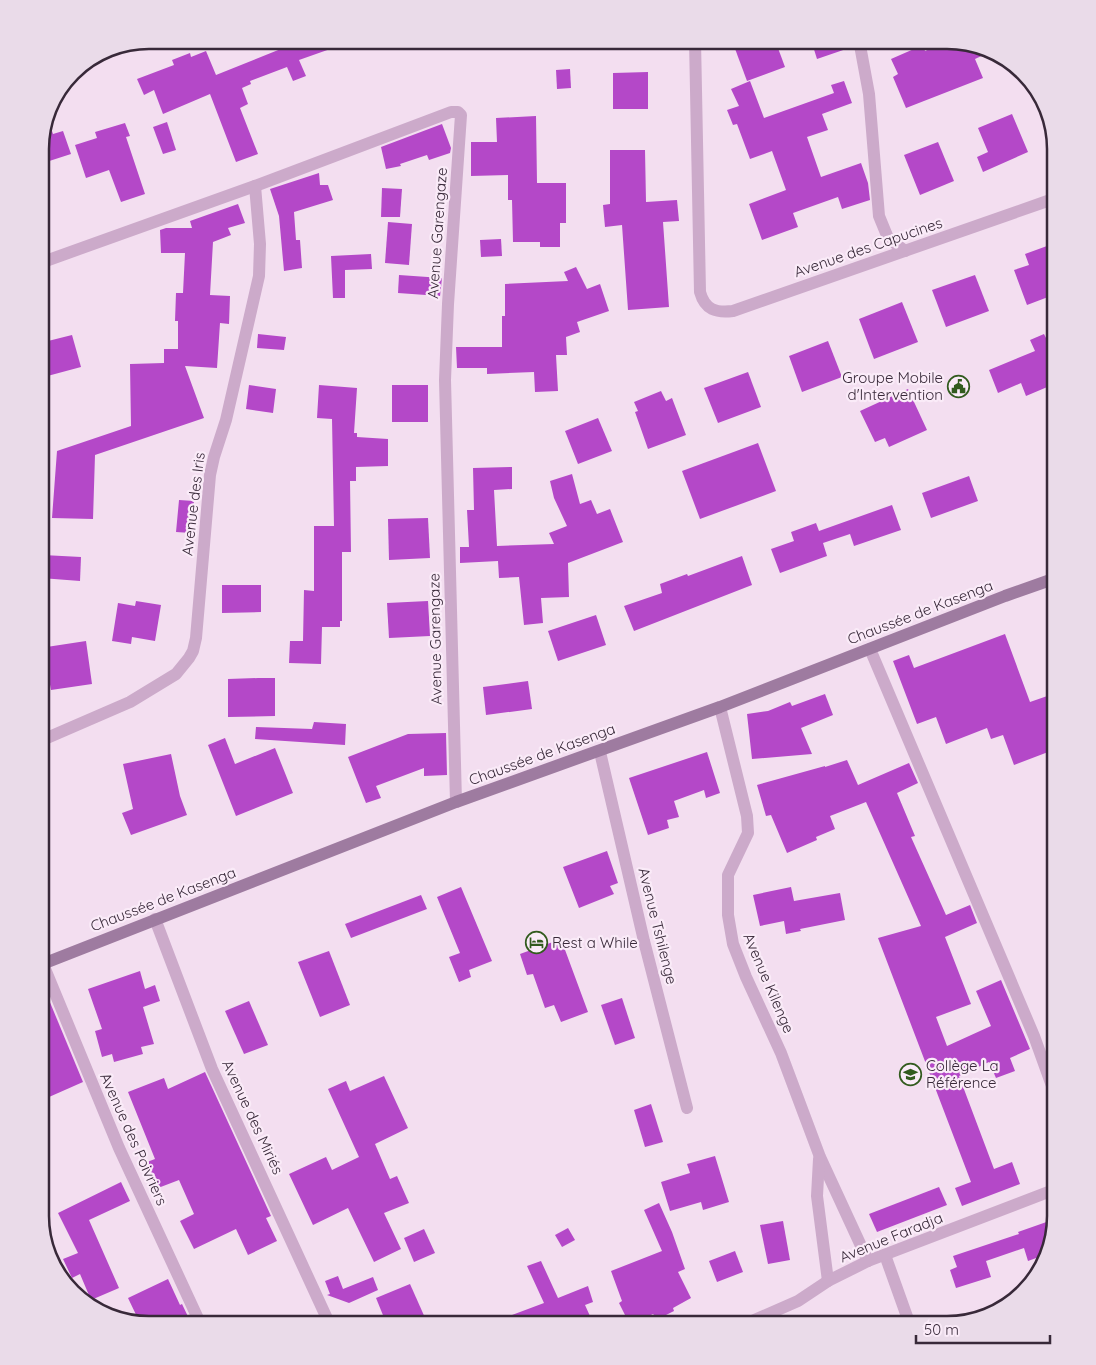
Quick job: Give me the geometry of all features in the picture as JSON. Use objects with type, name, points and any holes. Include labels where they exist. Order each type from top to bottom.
[{"type":"main road","name":"Chaussée de Kasenga","points":[[49,961],[456,802],[600,752],[1047,581]]},
{"type":"street","name":"Avenue des Capucines","points":[[695,49],[700,292],[702,299],[709,309],[722,312],[733,311],[1047,201]]},
{"type":"street","points":[[861,49],[869,94],[879,216],[888,238],[905,251]]},
{"type":"street","name":"Avenue Garengaze","points":[[49,260],[451,112],[458,112],[461,115],[448,304],[445,380],[456,802]]},
{"type":"street","name":"Avenue des Iris","points":[[49,737],[130,702],[176,674],[186,663],[193,651],[196,638],[212,466],[226,420],[259,276],[260,244],[254,186]]},
{"type":"street","points":[[870,649],[1034,1036],[1047,1072]]},
{"type":"street","name":"Avenue Kilenge","points":[[720,707],[748,825],[748,833],[728,874],[727,903],[730,929],[746,977],[780,1053],[820,1157],[868,1261]]},
{"type":"street","name":"Avenue Tshilenge","points":[[600,752],[644,941],[687,1108]]},
{"type":"street","name":"Avenue des Miriés","points":[[156,919],[212,1069],[326,1316]]},
{"type":"street","name":"Avenue des Poivriers","points":[[49,983],[119,1148],[197,1316]]},
{"type":"street","points":[[820,1157],[817,1196],[828,1281]]},
{"type":"street","name":"Avenue Faradja","points":[[764,1316],[798,1301],[828,1281],[868,1261],[1047,1192]]},
{"type":"street","points":[[884,1255],[907,1316]]},
{"type":"building","points":[[281,49],[330,49],[299,60],[306,76],[293,81],[287,67],[250,81],[251,84],[242,88],[248,104],[240,108],[258,154],[236,162],[210,94],[163,114],[154,90],[144,95],[137,79],[174,65],[172,60],[190,53],[191,57],[206,51],[216,75]]},
{"type":"building","points":[[735,49],[778,49],[785,67],[747,81]]},
{"type":"building","points":[[814,49],[846,49],[817,59]]},
{"type":"building","points":[[914,49],[924,49],[925,51],[930,49],[954,49],[983,55],[975,59],[983,78],[906,108],[893,77],[898,74],[891,59]]},
{"type":"building","points":[[570,69],[571,88],[557,89],[556,70]]},
{"type":"building","points":[[648,72],[648,109],[613,109],[613,73]]},
{"type":"building","points":[[750,81],[764,118],[834,93],[831,85],[844,81],[852,103],[822,114],[828,130],[807,137],[821,177],[861,163],[868,183],[870,200],[842,209],[838,197],[793,213],[798,227],[762,240],[749,204],[786,190],[772,151],[750,159],[737,124],[733,125],[727,110],[739,106],[731,89]]},
{"type":"building","points":[[1012,114],[1028,152],[983,172],[977,157],[988,152],[978,128]]},
{"type":"building","points":[[536,116],[537,183],[566,183],[566,223],[560,223],[560,247],[540,247],[540,242],[513,242],[512,200],[508,200],[508,175],[471,176],[471,142],[497,142],[496,118]]},
{"type":"building","points":[[167,122],[176,150],[163,154],[153,127]]},
{"type":"building","points":[[125,123],[130,136],[126,137],[145,194],[121,202],[109,170],[86,178],[75,145],[97,138],[95,132]]},
{"type":"building","points":[[442,124],[451,148],[450,153],[429,160],[427,155],[400,164],[401,166],[386,169],[381,147]]},
{"type":"building","points":[[51,131],[53,134],[63,131],[71,154],[49,161]]},
{"type":"building","points":[[938,142],[954,181],[920,195],[904,155]]},
{"type":"building","points":[[610,150],[645,150],[646,202],[677,200],[679,221],[663,222],[669,307],[628,310],[622,225],[605,227],[603,205],[610,204]]},
{"type":"building","points":[[319,173],[320,185],[328,185],[333,200],[294,212],[296,240],[300,240],[302,268],[284,271],[279,216],[270,189]]},
{"type":"building","points":[[382,188],[402,189],[400,217],[381,217]]},
{"type":"building","points":[[238,204],[245,223],[228,228],[231,235],[213,242],[210,295],[230,296],[229,324],[220,323],[217,368],[185,366],[204,418],[95,455],[93,519],[52,518],[57,451],[131,426],[130,364],[164,363],[164,349],[178,349],[178,321],[175,321],[176,293],[183,293],[185,253],[161,253],[160,230],[166,228],[192,228],[190,221]]},
{"type":"building","points":[[388,222],[412,224],[409,265],[385,263]]},
{"type":"building","points":[[501,239],[502,256],[481,257],[480,240]]},
{"type":"building","points":[[1047,246],[1047,297],[1027,305],[1014,270],[1029,265],[1025,254]]},
{"type":"building","points":[[371,254],[372,269],[345,270],[345,298],[333,298],[331,256]]},
{"type":"building","points":[[576,267],[587,289],[600,284],[609,311],[577,322],[580,332],[566,337],[567,355],[556,355],[558,391],[535,392],[534,372],[487,374],[487,368],[457,368],[456,347],[502,347],[502,316],[505,316],[505,284],[568,281],[564,272]]},
{"type":"building","points":[[399,275],[442,278],[440,296],[398,293]]},
{"type":"building","points":[[975,275],[989,311],[946,327],[932,290]]},
{"type":"building","points":[[902,302],[918,342],[874,359],[859,319]]},
{"type":"building","points":[[258,334],[286,337],[284,350],[257,348]]},
{"type":"building","points":[[1044,334],[1047,340],[1047,387],[1026,396],[1021,383],[998,393],[989,370],[1035,351],[1030,340]]},
{"type":"building","points":[[72,335],[81,367],[49,376],[49,341]]},
{"type":"building","points":[[828,341],[842,377],[802,392],[789,356]]},
{"type":"building","points":[[748,372],[761,407],[718,423],[704,388]]},
{"type":"building","points":[[249,385],[276,389],[273,413],[246,409]]},
{"type":"building","points":[[319,385],[357,388],[354,433],[357,433],[357,437],[388,439],[388,466],[356,467],[356,481],[350,481],[351,552],[342,552],[342,621],[340,621],[340,627],[322,627],[321,664],[289,663],[290,641],[303,641],[304,590],[314,591],[314,526],[334,526],[332,419],[317,418]]},
{"type":"building","points":[[392,385],[428,385],[428,422],[392,422]]},
{"type":"building","points":[[908,389],[927,430],[889,447],[885,438],[875,442],[860,411]]},
{"type":"building","points":[[661,391],[666,401],[672,398],[686,435],[648,449],[635,412],[638,411],[634,402]]},
{"type":"building","points":[[598,418],[612,451],[578,464],[565,431]]},
{"type":"building","points":[[758,443],[776,491],[700,519],[682,471]]},
{"type":"building","points":[[512,467],[512,489],[494,490],[497,546],[554,544],[549,533],[567,526],[554,498],[550,481],[572,474],[580,504],[591,500],[597,514],[610,509],[623,542],[568,563],[569,597],[541,598],[543,623],[524,625],[519,577],[499,578],[498,561],[460,563],[460,547],[469,547],[467,510],[474,510],[473,468]]},
{"type":"building","points":[[969,476],[978,501],[931,518],[922,493]]},
{"type":"building","points":[[179,500],[194,501],[191,533],[176,532]]},
{"type":"building","points":[[892,505],[901,530],[854,546],[850,534],[823,543],[827,556],[780,573],[771,549],[794,541],[791,532],[816,523],[819,531]]},
{"type":"building","points":[[428,518],[430,558],[389,560],[388,519]]},
{"type":"building","points":[[49,555],[81,557],[80,581],[49,579]]},
{"type":"building","points":[[742,556],[752,585],[634,631],[624,606],[662,593],[660,584]]},
{"type":"building","points":[[222,585],[261,585],[261,612],[222,613]]},
{"type":"building","points":[[136,601],[161,605],[155,641],[132,637],[131,644],[112,641],[118,603],[135,606]]},
{"type":"building","points":[[428,601],[430,636],[389,638],[387,603]]},
{"type":"building","points":[[596,615],[606,645],[558,661],[548,631]]},
{"type":"building","points":[[1005,634],[1030,702],[1047,696],[1047,752],[1014,765],[1003,735],[991,739],[987,728],[946,744],[936,717],[917,724],[893,661],[909,655],[914,668]]},
{"type":"building","points":[[86,641],[92,684],[51,690],[49,647]]},
{"type":"building","points":[[275,678],[275,716],[228,717],[228,679]]},
{"type":"building","points":[[528,681],[532,709],[486,715],[483,687]]},
{"type":"building","points":[[825,694],[833,715],[801,728],[812,754],[752,759],[747,714],[768,711],[790,702],[792,706]]},
{"type":"building","points":[[314,722],[346,724],[345,745],[255,739],[256,727],[312,729]]},
{"type":"building","points":[[446,733],[447,775],[424,776],[424,768],[376,786],[381,798],[366,803],[348,757],[408,734]]},
{"type":"building","points":[[225,738],[235,764],[275,748],[293,793],[236,816],[208,745]]},
{"type":"building","points":[[707,752],[720,793],[706,798],[704,790],[674,801],[679,817],[667,820],[669,828],[648,835],[629,778]]},
{"type":"building","points":[[171,754],[180,796],[187,815],[131,835],[122,813],[133,809],[123,764]]},
{"type":"building","points":[[847,760],[858,785],[909,763],[918,783],[897,793],[915,836],[911,837],[946,915],[970,905],[977,923],[945,937],[971,1004],[936,1017],[947,1046],[991,1026],[976,991],[1001,980],[1030,1049],[1010,1058],[1015,1071],[996,1078],[989,1062],[959,1076],[994,1169],[1012,1162],[1020,1184],[962,1206],[955,1188],[971,1182],[878,938],[921,926],[866,802],[830,816],[835,829],[816,837],[817,840],[787,853],[771,815],[766,816],[757,785]]},
{"type":"building","points":[[607,851],[618,883],[610,886],[614,894],[579,908],[563,867]]},
{"type":"building","points":[[461,887],[492,961],[469,970],[471,977],[459,982],[449,957],[460,953],[437,897]]},
{"type":"building","points":[[791,887],[794,901],[840,893],[845,920],[800,929],[801,931],[786,934],[784,921],[760,926],[753,895]]},
{"type":"building","points":[[421,895],[427,909],[351,938],[345,924]]},
{"type":"building","points":[[561,939],[588,1012],[561,1022],[554,1005],[545,1008],[533,974],[527,975],[520,954]]},
{"type":"building","points":[[329,951],[350,1005],[320,1017],[298,962]]},
{"type":"building","points":[[140,971],[145,989],[155,985],[160,1001],[143,1007],[154,1044],[141,1047],[143,1054],[114,1062],[112,1054],[102,1057],[95,1031],[102,1029],[88,989]]},
{"type":"building","points":[[622,998],[635,1038],[615,1045],[601,1005]]},
{"type":"building","points":[[49,1000],[83,1082],[49,1097]]},
{"type":"building","points":[[249,1001],[268,1045],[244,1054],[225,1011]]},
{"type":"building","points":[[205,1072],[271,1216],[266,1218],[277,1241],[248,1255],[236,1229],[194,1249],[180,1221],[194,1214],[179,1180],[158,1188],[147,1162],[155,1159],[128,1092],[164,1078],[168,1089]]},
{"type":"building","points":[[384,1076],[408,1128],[375,1144],[390,1179],[397,1176],[409,1203],[384,1213],[401,1249],[374,1262],[348,1208],[313,1225],[289,1174],[326,1157],[332,1170],[359,1157],[328,1089],[346,1081],[350,1091]]},
{"type":"building","points":[[651,1104],[663,1142],[645,1147],[634,1110]]},
{"type":"building","points":[[715,1156],[729,1202],[703,1210],[701,1202],[670,1211],[661,1182],[690,1173],[687,1164]]},
{"type":"building","points":[[121,1182],[130,1201],[89,1220],[119,1288],[93,1299],[89,1296],[80,1274],[72,1278],[63,1259],[78,1253],[58,1213]]},
{"type":"building","points":[[939,1187],[947,1205],[877,1232],[869,1214]]},
{"type":"building","points":[[659,1203],[685,1269],[678,1272],[691,1298],[673,1308],[674,1311],[664,1316],[655,1316],[653,1314],[649,1316],[626,1316],[619,1303],[622,1301],[611,1271],[662,1251],[644,1210]]},
{"type":"building","points":[[783,1221],[790,1260],[768,1264],[760,1225]]},
{"type":"building","points":[[1047,1222],[1044,1242],[1038,1257],[1028,1261],[1024,1248],[986,1261],[991,1277],[956,1288],[950,1270],[957,1267],[953,1256],[1019,1234],[1018,1232]]},
{"type":"building","points":[[568,1228],[575,1240],[562,1247],[555,1235]]},
{"type":"building","points":[[424,1229],[435,1253],[414,1262],[404,1238]]},
{"type":"building","points":[[735,1251],[743,1272],[717,1282],[709,1261]]},
{"type":"building","points":[[541,1261],[558,1298],[588,1286],[593,1302],[585,1305],[590,1316],[510,1316],[544,1303],[527,1266]]},
{"type":"building","points":[[338,1276],[343,1289],[373,1277],[378,1290],[349,1303],[327,1295],[330,1294],[325,1281]]},
{"type":"building","points":[[168,1279],[180,1305],[182,1304],[188,1316],[136,1315],[128,1298]]},
{"type":"building","points":[[410,1284],[424,1316],[383,1316],[376,1298]]},
{"type":"place","name":"Groupe Mobile d'Intervention","points":[[959,386]]},
{"type":"place","name":"Rest a While","points":[[536,942]]},
{"type":"place","name":"Collège La Référence","points":[[910,1074]]}]
